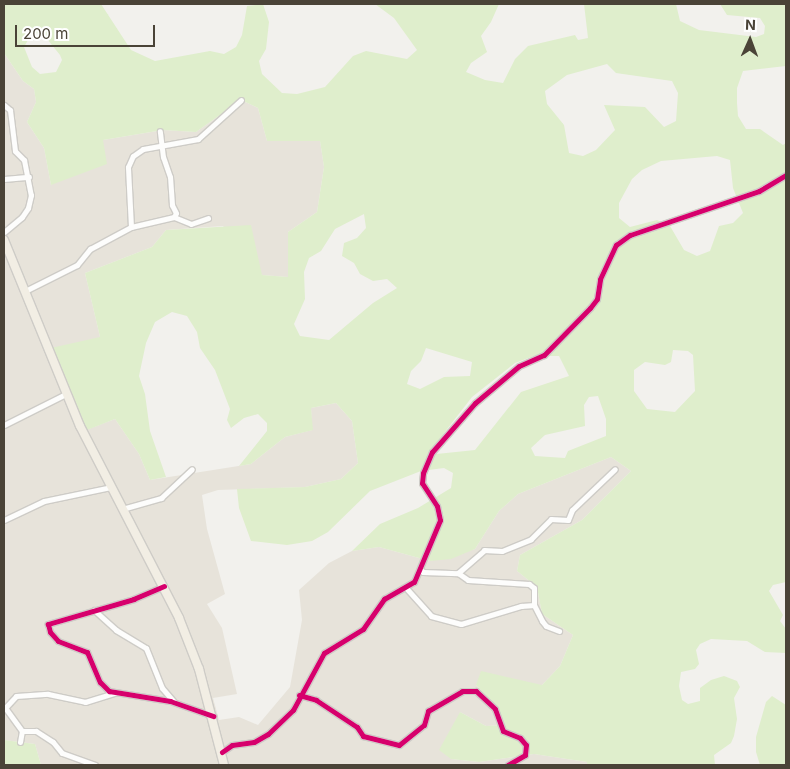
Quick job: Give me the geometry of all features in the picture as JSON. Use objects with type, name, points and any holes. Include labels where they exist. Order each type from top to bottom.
[{"type":"main road","points":[[4,240],[63,382],[66,394],[111,488],[164,586],[199,669],[213,716],[224,765]]},
{"type":"street","points":[[131,227],[128,167],[133,156],[161,144],[198,139],[241,100]]},
{"type":"street","points":[[4,105],[10,110],[15,151],[24,160],[29,177],[28,208],[4,232]]},
{"type":"street","points":[[160,131],[161,144],[170,178],[172,205],[176,213],[174,217]]},
{"type":"street","points":[[222,752],[232,745],[254,742],[268,734],[293,710],[299,695],[324,653],[363,629],[384,599],[407,589],[420,569],[440,520],[437,506],[422,483],[422,473],[432,452],[475,403],[519,366],[544,355],[590,308],[597,299],[600,278],[616,245],[630,235],[758,190],[786,175]]},
{"type":"street","points":[[4,179],[29,177]]},
{"type":"street","points":[[24,291],[77,265],[90,249],[131,227],[174,217],[191,224],[208,218]]},
{"type":"street","points":[[4,425],[66,394]]},
{"type":"street","points":[[122,509],[161,498],[192,468]]},
{"type":"street","points":[[458,573],[484,550],[502,551],[531,539],[551,519],[568,520],[572,510],[615,469]]},
{"type":"street","points":[[4,520],[44,501],[111,488]]},
{"type":"street","points":[[420,569],[423,572],[458,573],[468,580],[529,584],[534,588],[534,605],[546,626],[559,631]]},
{"type":"street","points":[[115,693],[100,682],[87,652],[58,641],[48,627],[48,624],[164,586]]},
{"type":"street","points":[[407,589],[431,616],[461,624],[521,606],[534,605]]},
{"type":"street","points":[[94,610],[111,626],[146,648],[162,688],[174,702]]},
{"type":"street","points":[[299,695],[316,700],[357,728],[363,736],[399,746],[424,725],[428,711],[462,691],[476,691],[495,709],[503,730],[520,738],[526,745],[525,755],[508,765]]},
{"type":"street","points":[[20,742],[22,730],[5,708],[16,696],[48,694],[85,702],[115,693],[174,702],[213,716]]},
{"type":"street","points":[[22,730],[36,731],[53,742],[62,753],[95,765]]},
{"type":"shaded area","points":[[4,53],[23,81],[34,89],[36,102],[27,122],[44,148],[51,185],[103,140],[163,130],[196,132],[241,100],[258,108],[267,141],[320,141],[324,167],[317,212],[288,232],[288,277],[262,275],[223,226],[166,230],[152,247],[85,273],[100,337],[86,430],[115,419],[139,454],[150,480],[251,464],[285,437],[312,430],[311,408],[336,403],[352,421],[358,463],[341,479],[305,487],[218,490],[202,495],[207,529],[225,594],[207,604],[222,628],[237,694],[213,698],[219,720],[239,717],[258,725],[290,687],[302,620],[299,590],[329,563],[352,551],[379,547],[430,561],[475,549],[499,511],[518,494],[611,457],[631,471],[582,520],[520,555],[517,571],[537,587],[542,614],[573,635],[560,666],[542,685],[476,685],[498,708],[505,725],[486,726],[460,712],[451,759],[479,762],[534,754],[587,762],[587,765],[41,765],[35,744],[4,740]]},
{"type":"green space","points":[[4,4],[101,4],[131,50],[155,61],[210,51],[224,54],[236,47],[242,35],[247,6],[263,4],[269,22],[266,49],[259,61],[262,74],[282,93],[297,94],[325,87],[353,56],[366,51],[407,59],[417,50],[394,18],[375,4],[499,4],[491,22],[481,36],[487,52],[471,63],[466,72],[485,80],[503,83],[515,59],[528,46],[575,35],[578,40],[588,38],[584,4],[676,4],[680,21],[699,30],[756,37],[764,34],[765,26],[760,18],[727,15],[720,4],[786,4],[786,66],[743,71],[737,88],[737,103],[738,116],[746,129],[760,129],[783,145],[786,143],[786,582],[773,585],[769,591],[783,615],[780,621],[786,629],[786,653],[765,652],[747,641],[711,639],[700,644],[696,650],[699,664],[695,669],[681,672],[679,686],[682,700],[688,704],[700,701],[700,688],[711,680],[724,676],[737,681],[740,687],[734,698],[737,719],[734,736],[731,743],[714,755],[715,765],[587,765],[587,762],[534,754],[479,762],[451,759],[439,750],[460,712],[486,726],[505,725],[498,708],[476,685],[481,671],[542,685],[560,666],[573,635],[542,614],[537,587],[517,571],[520,555],[582,520],[631,471],[611,457],[518,494],[499,511],[475,549],[451,559],[430,561],[379,547],[352,551],[380,524],[418,508],[451,488],[453,473],[444,468],[421,471],[370,491],[328,532],[312,541],[287,545],[251,541],[239,508],[237,489],[305,487],[341,479],[358,463],[352,421],[336,403],[311,408],[313,430],[285,437],[251,464],[239,466],[267,431],[267,423],[258,414],[244,418],[231,428],[227,420],[230,409],[215,370],[200,348],[197,332],[187,316],[172,312],[155,322],[146,343],[139,376],[145,394],[150,431],[166,477],[150,480],[139,454],[115,419],[87,430],[51,348],[100,337],[85,273],[152,247],[166,230],[251,225],[262,275],[288,277],[288,232],[317,212],[324,167],[320,141],[267,141],[258,108],[241,100],[196,132],[163,130],[103,140],[107,164],[51,185],[44,148],[27,122],[36,102],[34,89],[23,81],[4,53]],"holes":[[[32,33],[43,34],[62,60],[56,72],[40,74],[32,67],[24,47]],[[607,64],[616,73],[672,81],[678,93],[676,121],[664,127],[645,107],[604,105],[615,130],[596,150],[583,156],[569,153],[564,125],[547,104],[545,91],[567,75]],[[717,156],[730,160],[733,188],[743,213],[733,223],[719,226],[710,251],[697,256],[684,250],[670,226],[657,220],[630,227],[619,218],[619,203],[632,179],[642,170],[661,161]],[[364,214],[366,228],[357,238],[344,243],[342,256],[354,263],[360,274],[373,281],[387,279],[397,288],[373,303],[329,340],[300,336],[294,324],[305,299],[304,272],[309,258],[321,251],[335,229]],[[426,348],[472,362],[470,376],[444,377],[420,389],[407,384],[411,371],[421,361]],[[673,350],[688,351],[693,355],[695,391],[675,412],[647,409],[634,391],[634,370],[645,362],[665,365],[671,362]],[[534,356],[559,356],[569,376],[521,392],[475,450],[427,455],[472,397],[515,363]],[[598,396],[606,419],[606,436],[568,451],[565,458],[535,456],[531,448],[545,435],[585,426],[584,405],[589,397]]]},
{"type":"green space","points":[[772,696],[786,705],[786,765],[760,765],[756,752],[756,737],[766,702]]},
{"type":"green space","points":[[4,740],[35,744],[41,765],[4,765]]},
{"type":"cycle path","points":[[222,752],[232,745],[254,742],[268,734],[293,710],[324,653],[363,629],[384,599],[414,582],[440,520],[437,506],[422,483],[423,473],[432,452],[475,403],[519,366],[544,355],[590,308],[597,299],[600,279],[616,245],[630,235],[759,191],[786,175]]},
{"type":"cycle path","points":[[164,586],[134,599],[48,624],[50,632],[58,641],[87,652],[100,682],[109,691],[170,701],[213,716]]},
{"type":"cycle path","points":[[299,695],[316,700],[357,727],[363,736],[399,745],[424,725],[428,711],[462,691],[476,691],[495,709],[503,731],[520,738],[526,745],[525,755],[508,765]]}]
